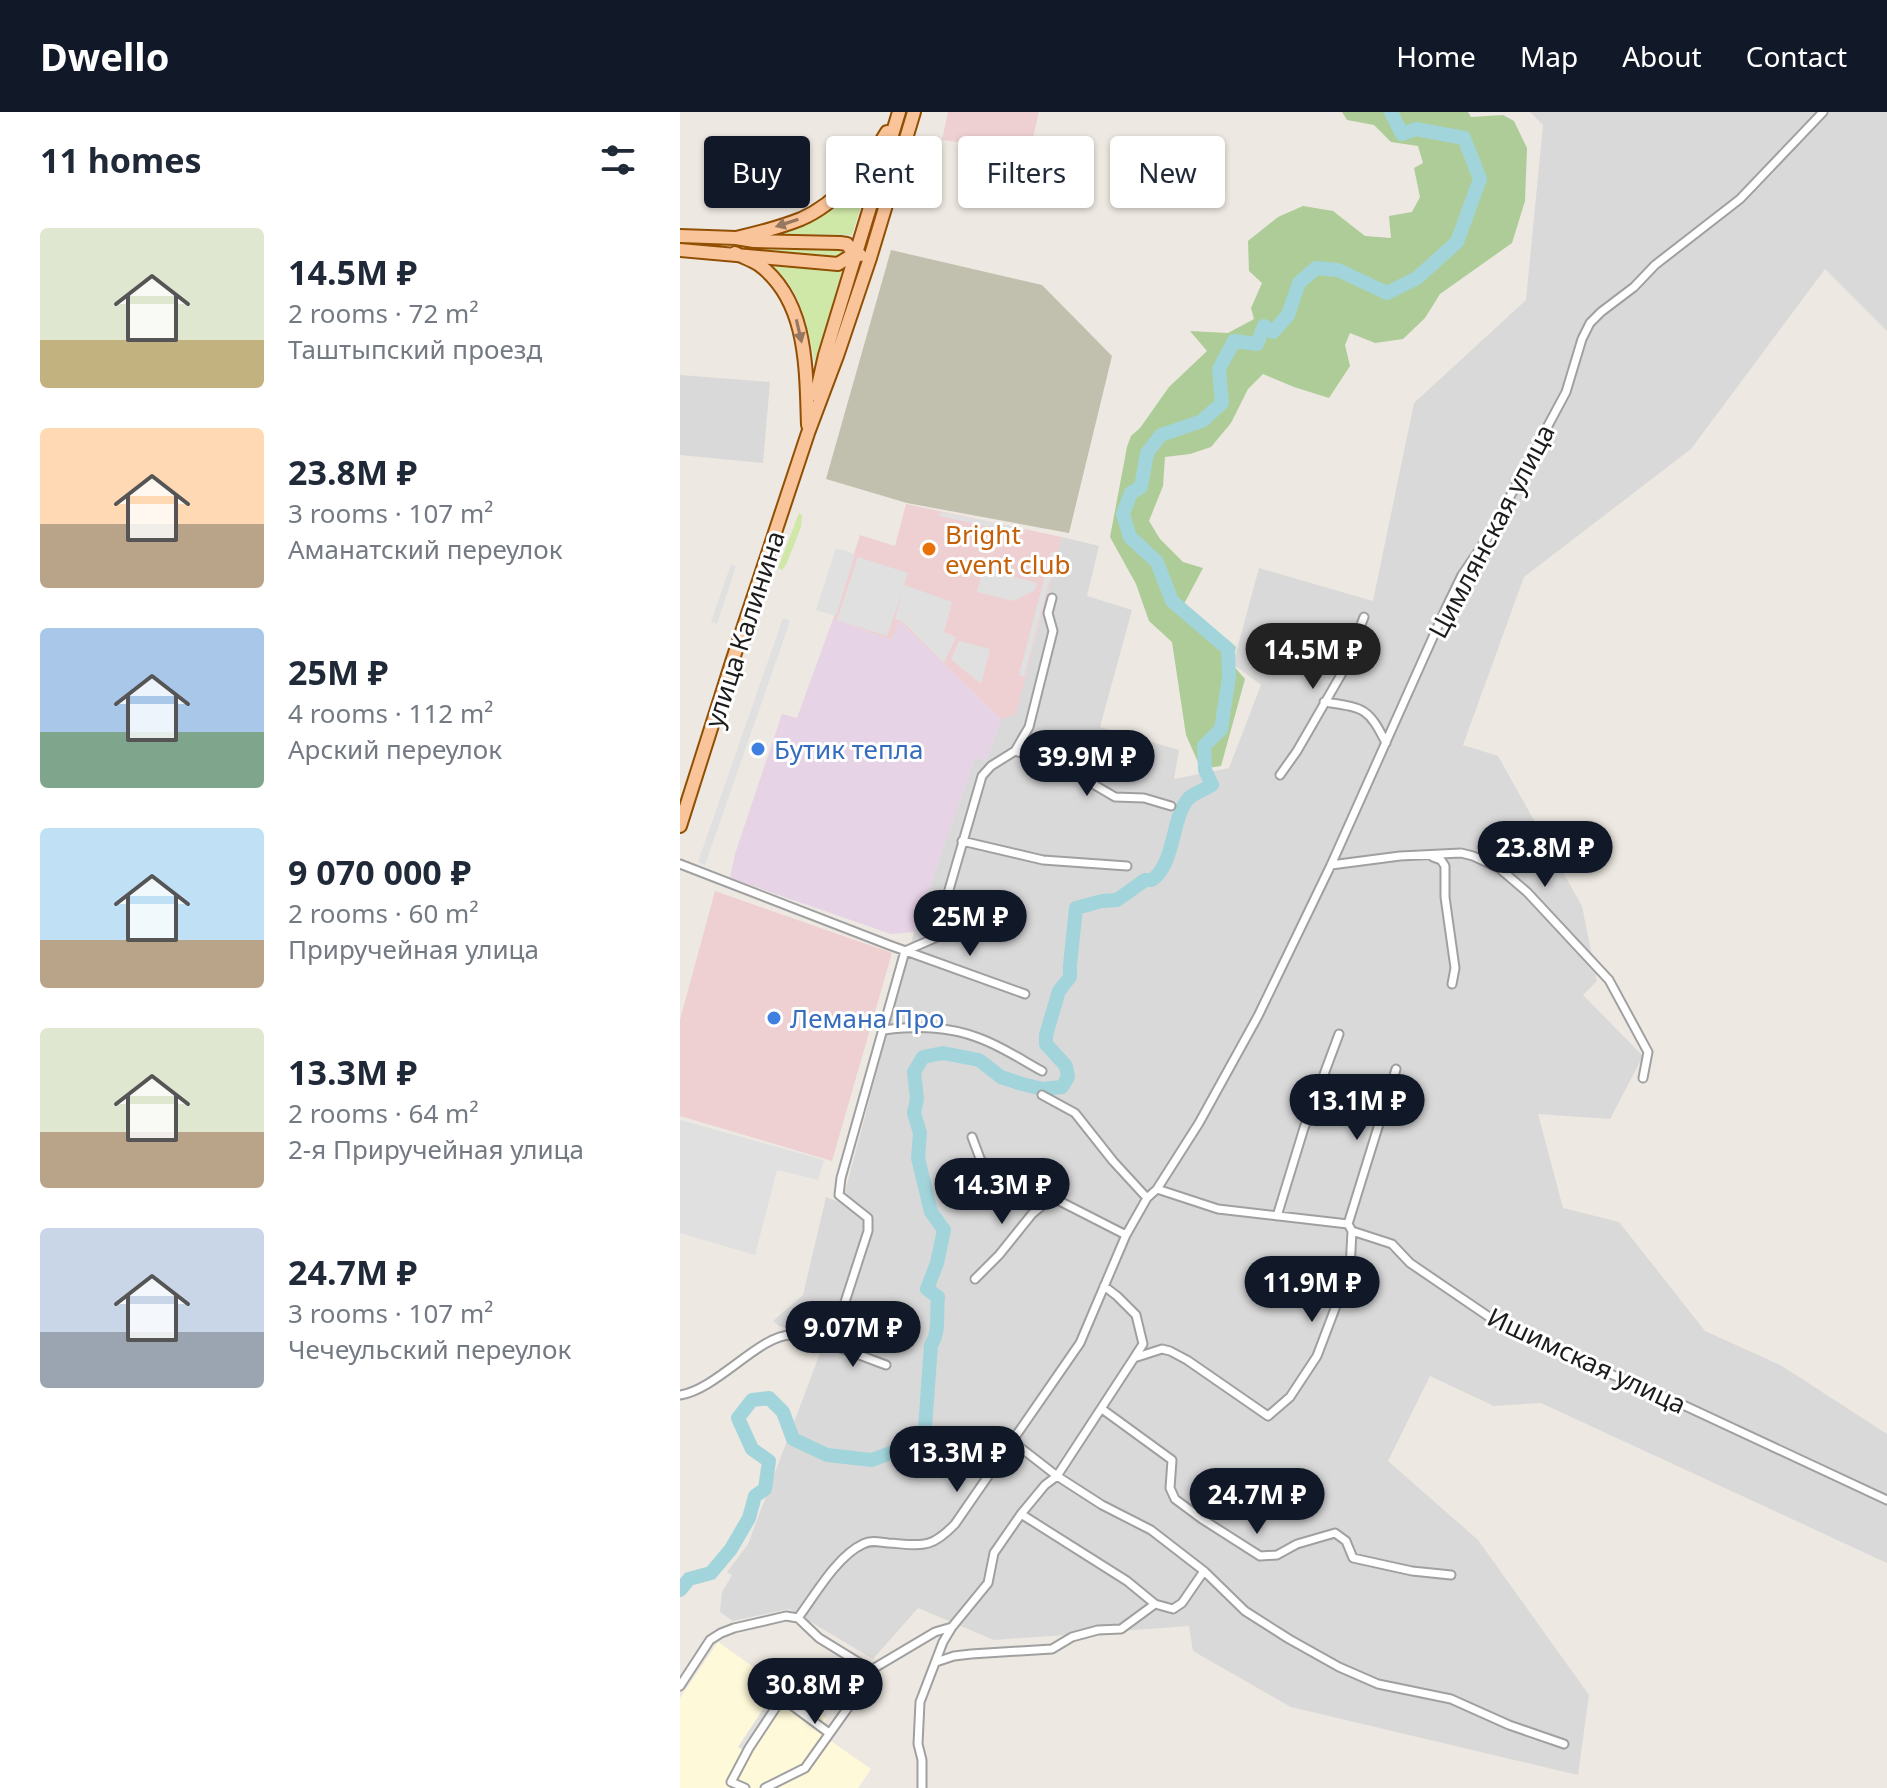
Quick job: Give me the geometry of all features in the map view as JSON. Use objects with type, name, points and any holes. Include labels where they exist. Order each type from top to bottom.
[{"type":"main road","name":"улица Калинина","points":[[808,433],[825,355],[899,112]]},
{"type":"main road","points":[[736,238],[804,218],[824,204],[854,180],[870,161],[899,112]]},
{"type":"main road","name":"улица Калинина","points":[[680,826],[808,433],[870,258],[914,112]]},
{"type":"main road","points":[[680,236],[840,243],[847,244],[854,254],[870,258]]},
{"type":"main road","points":[[680,250],[838,264],[854,254]]},
{"type":"main road","points":[[735,253],[755,262],[786,293],[802,343],[808,433]]},
{"type":"street","name":"Цимлянская улица","points":[[798,1618],[837,1565],[861,1545],[870,1542],[930,1544],[942,1538],[955,1524],[1080,1343],[1126,1235],[1147,1198],[1157,1189],[1199,1123],[1258,1016],[1331,865],[1457,586],[1490,534],[1566,392],[1590,323],[1634,287],[1655,265],[1740,199],[1823,112]]},
{"type":"street","points":[[905,951],[935,938],[982,776],[991,766],[1015,751],[1029,727],[1053,631],[1048,613],[1052,598]]},
{"type":"street","points":[[1280,775],[1342,673],[1364,617]]},
{"type":"street","points":[[1324,702],[1362,709],[1369,714],[1386,743]]},
{"type":"street","points":[[1015,751],[1064,767],[1115,797],[1144,798],[1171,806]]},
{"type":"street","points":[[962,841],[1043,860],[1127,866]]},
{"type":"street","points":[[1331,865],[1461,853],[1499,868],[1527,892],[1607,976],[1648,1052],[1643,1078]]},
{"type":"street","points":[[1427,855],[1441,860],[1445,866],[1445,897],[1455,968],[1452,984]]},
{"type":"street","points":[[680,864],[1025,994]]},
{"type":"street","points":[[830,1344],[868,1231],[868,1218],[839,1195],[841,1178],[905,951]]},
{"type":"street","points":[[884,1030],[917,1026],[981,1038],[1042,1071]]},
{"type":"street","points":[[1277,1216],[1304,1128],[1339,1034]]},
{"type":"street","points":[[1134,1358],[1162,1349],[1170,1351],[1268,1416],[1290,1397],[1317,1356],[1350,1269],[1350,1227],[1396,1069]]},
{"type":"street","points":[[1042,1095],[1075,1113],[1147,1198]]},
{"type":"street","points":[[972,1137],[981,1161],[1126,1235]]},
{"type":"street","name":"Ишимская улица","points":[[1157,1189],[1218,1209],[1350,1227],[1392,1244],[1410,1263],[1498,1323],[1887,1500]]},
{"type":"street","points":[[975,1279],[1032,1214],[1051,1198]]},
{"type":"street","points":[[922,1788],[922,1760],[918,1744],[920,1702],[943,1642],[988,1583],[994,1553],[1021,1514],[1045,1485],[1057,1476],[1143,1344],[1136,1315],[1104,1286]]},
{"type":"street","points":[[680,1395],[698,1390],[777,1337],[793,1335],[830,1344],[886,1365]]},
{"type":"street","points":[[1102,1409],[1172,1460],[1170,1488],[1175,1499],[1260,1556],[1277,1555],[1297,1544],[1335,1533],[1346,1541],[1353,1558],[1412,1571],[1451,1575]]},
{"type":"street","points":[[1012,1441],[1057,1476],[1102,1505],[1151,1530],[1204,1571],[1245,1611],[1339,1667],[1378,1684],[1451,1699],[1509,1725],[1564,1744]]},
{"type":"street","points":[[1021,1514],[1127,1581],[1155,1604],[1173,1609],[1182,1603],[1204,1571]]},
{"type":"street","points":[[936,1662],[971,1654],[1052,1649],[1072,1637],[1098,1630],[1121,1629],[1155,1604]]},
{"type":"street","points":[[680,1686],[710,1640],[734,1628],[786,1616],[798,1618],[819,1638],[871,1670]]},
{"type":"street","points":[[765,1788],[805,1768],[871,1670],[935,1632],[952,1627]]},
{"type":"street","points":[[745,1788],[731,1782],[782,1698],[829,1733]]},
{"type":"shaded area","points":[[948,112],[1039,112],[1033,136],[958,136],[958,142],[942,140]]},
{"type":"shaded area","points":[[1530,112],[1887,112],[1887,331],[1825,269],[1691,449],[1524,577],[1463,745],[1498,756],[1582,906],[1597,981],[1583,995],[1643,1056],[1610,1119],[1538,1114],[1563,1208],[1619,1222],[1705,1331],[1782,1366],[1887,1434],[1887,1563],[1541,1403],[1494,1406],[1430,1376],[1388,1461],[1478,1540],[1589,1695],[1578,1775],[1291,1707],[1193,1651],[1189,1626],[994,1640],[918,1608],[873,1659],[789,1609],[733,1621],[720,1612],[722,1592],[732,1575],[727,1572],[748,1544],[825,1340],[779,1326],[773,1321],[803,1295],[826,1197],[842,1203],[914,932],[975,757],[986,761],[1001,719],[1016,713],[1062,537],[1099,546],[1087,596],[1132,610],[1100,727],[1179,750],[1174,779],[1229,768],[1261,685],[1233,664],[1259,568],[1373,601],[1414,403],[1526,300],[1543,125]]},
{"type":"shaded area","points":[[891,250],[1042,285],[1112,356],[1069,533],[907,503],[826,479]]},
{"type":"shaded area","points":[[680,375],[770,382],[763,463],[680,455]]},
{"type":"shaded area","points":[[906,504],[1062,537],[1016,714],[1001,719],[900,622],[891,640],[833,619],[860,535],[895,546]]},
{"type":"shaded area","points":[[940,512],[1025,529],[1024,534],[939,516]]},
{"type":"shaded area","points":[[836,548],[855,554],[836,616],[816,610]]},
{"type":"shaded area","points":[[1051,552],[1057,553],[1024,677],[1019,675]]},
{"type":"shaded area","points":[[858,557],[908,573],[904,585],[952,602],[944,632],[956,637],[944,663],[903,622],[895,619],[903,590],[887,636],[837,620]]},
{"type":"shaded area","points":[[731,564],[736,566],[717,624],[711,622]]},
{"type":"shaded area","points":[[983,569],[1037,583],[1035,590],[1014,601],[977,592]]},
{"type":"shaded area","points":[[783,618],[790,621],[705,865],[698,862]]},
{"type":"shaded area","points":[[833,619],[891,640],[900,622],[1001,719],[986,761],[975,757],[914,932],[891,934],[730,878],[735,854],[782,714],[797,718]]},
{"type":"shaded area","points":[[959,641],[990,649],[981,684],[951,659]]},
{"type":"shaded area","name":"Лемана Про","points":[[715,891],[892,953],[832,1161],[680,1116],[680,1020]]},
{"type":"shaded area","points":[[680,1120],[824,1160],[818,1180],[777,1170],[755,1255],[680,1233]]},
{"type":"shaded area","points":[[718,1642],[827,1719],[818,1732],[871,1769],[858,1788],[680,1788],[680,1698]]},
{"type":"shaded area","points":[[777,1688],[782,1691],[743,1750],[738,1747]]},
{"type":"green space","points":[[1342,112],[1468,112],[1471,117],[1503,115],[1514,121],[1527,148],[1525,201],[1512,243],[1440,294],[1425,318],[1403,339],[1375,343],[1350,333],[1345,345],[1350,366],[1329,398],[1263,374],[1248,389],[1231,423],[1211,447],[1165,457],[1163,486],[1149,521],[1160,539],[1183,562],[1203,568],[1184,604],[1236,647],[1232,664],[1245,679],[1221,766],[1201,769],[1186,735],[1172,642],[1149,621],[1136,584],[1110,537],[1127,447],[1131,436],[1169,387],[1207,351],[1190,331],[1228,333],[1254,319],[1251,308],[1262,283],[1249,271],[1248,241],[1278,217],[1303,206],[1333,211],[1365,236],[1391,238],[1389,216],[1412,212],[1420,197],[1414,168],[1423,163],[1418,146],[1391,142],[1374,125],[1347,120]]},
{"type":"green space","points":[[826,208],[860,208],[852,235],[781,234]]},
{"type":"green space","points":[[743,246],[840,250],[844,253],[838,258]]},
{"type":"green space","points":[[768,263],[842,271],[815,364],[796,296]]},
{"type":"green space","points":[[799,513],[802,515],[801,527],[782,570],[778,568]]},
{"type":"waterway","points":[[680,1590],[689,1579],[711,1573],[731,1549],[749,1518],[755,1496],[765,1489],[769,1461],[752,1449],[738,1418],[752,1400],[769,1398],[783,1412],[793,1439],[827,1455],[872,1460],[911,1445],[925,1428],[938,1297],[927,1289],[937,1263],[944,1230],[931,1212],[918,1158],[920,1133],[914,1113],[917,1099],[914,1072],[923,1057],[943,1053],[979,1060],[1001,1077],[1043,1089],[1062,1087],[1068,1077],[1066,1066],[1046,1044],[1046,1035],[1059,991],[1070,977],[1076,908],[1117,900],[1160,872],[1170,851],[1183,806],[1191,796],[1212,785],[1205,770],[1204,746],[1221,729],[1229,677],[1228,649],[1172,601],[1157,562],[1130,537],[1123,514],[1131,493],[1141,487],[1147,453],[1161,435],[1202,421],[1222,403],[1219,369],[1234,341],[1257,344],[1264,326],[1273,332],[1288,315],[1299,283],[1316,268],[1338,270],[1387,293],[1417,278],[1457,242],[1480,179],[1464,138],[1416,129],[1402,134],[1391,112]]},
{"type":"place","name":"Bright event club","points":[[929,549]]},
{"type":"place","name":"Бутик тепла","points":[[758,749]]},
{"type":"place","name":"Лемана Про","points":[[774,1018]]}]
